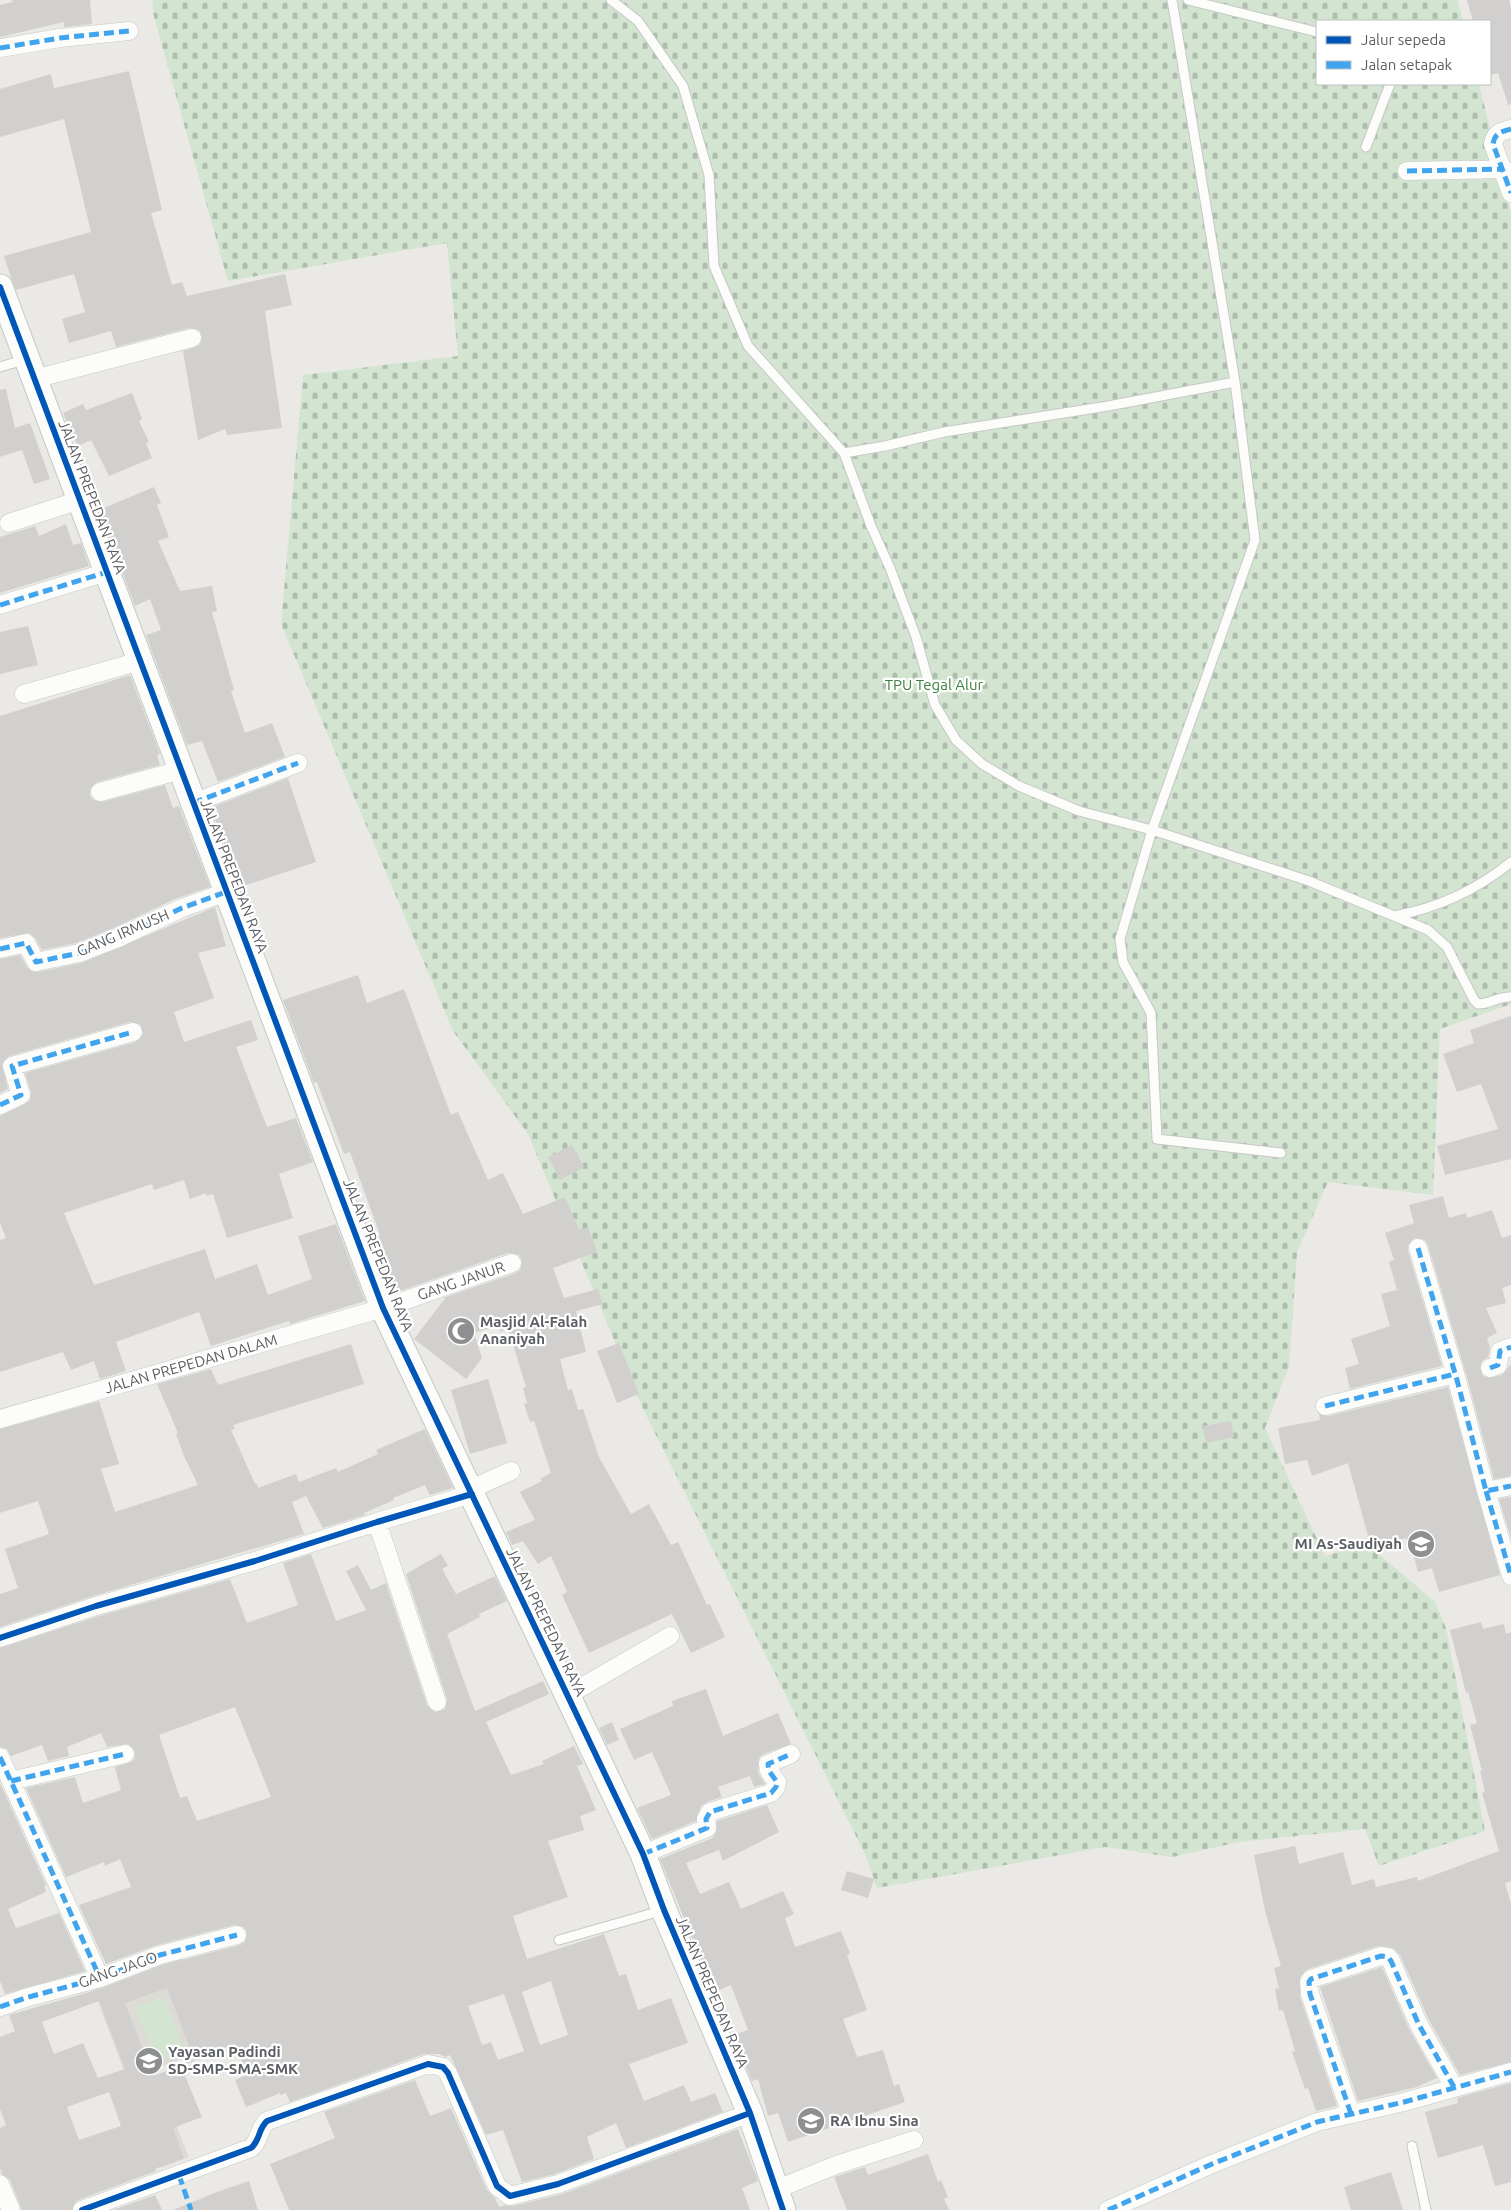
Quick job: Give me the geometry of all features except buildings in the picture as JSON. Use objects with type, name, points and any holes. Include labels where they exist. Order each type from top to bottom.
[{"type":"street","points":[[0,48],[60,38],[129,31]]},
{"type":"street","points":[[1511,129],[1500,132],[1495,137],[1493,144],[1504,169],[1511,193]]},
{"type":"street","points":[[1407,171],[1504,169]]},
{"type":"street","name":"JALAN PREPEDAN RAYA","points":[[0,287],[383,1308],[643,1854],[664,1910],[750,2113],[779,2200]]},
{"type":"street","points":[[31,369],[192,338]]},
{"type":"street","points":[[10,523],[80,500]]},
{"type":"street","points":[[0,605],[107,572]]},
{"type":"street","points":[[24,694],[140,661]]},
{"type":"street","points":[[192,802],[298,763]]},
{"type":"street","points":[[100,792],[181,770]]},
{"type":"street","name":"GANG IRMUSH","points":[[0,948],[26,943],[36,962],[79,952],[118,938],[182,908],[226,892]]},
{"type":"street","points":[[0,1105],[21,1094],[12,1066],[133,1032]]},
{"type":"street","points":[[1418,1248],[1511,1576]]},
{"type":"street","name":"GANG JANUR","points":[[383,1308],[512,1263]]},
{"type":"street","name":"JALAN PREPEDAN DALAM","points":[[0,1420],[383,1308]]},
{"type":"street","points":[[1490,1368],[1498,1365],[1500,1351],[1511,1347]]},
{"type":"street","points":[[1325,1406],[1455,1374]]},
{"type":"street","points":[[0,1638],[96,1606],[255,1561],[471,1492],[511,1471]]},
{"type":"street","points":[[1486,1491],[1511,1486]]},
{"type":"street","points":[[377,1522],[437,1702]]},
{"type":"street","points":[[568,1695],[670,1636]]},
{"type":"street","points":[[11,1780],[125,1754]]},
{"type":"street","points":[[643,1854],[707,1828],[706,1819],[710,1812],[771,1792],[776,1787],[777,1782],[769,1770],[768,1764],[791,1754]]},
{"type":"street","points":[[0,1757],[100,1978]]},
{"type":"street","name":"GANG JAGO","points":[[0,2007],[25,1998],[100,1978],[160,1955],[237,1935]]},
{"type":"street","points":[[1351,2114],[1310,1994],[1309,1982],[1311,1979],[1381,1956],[1388,1957],[1391,1961],[1419,2025],[1454,2086]]},
{"type":"street","points":[[82,2210],[251,2148],[255,2145],[262,2125],[267,2121],[428,2064],[443,2067],[454,2083],[499,2189],[510,2196],[558,2184],[750,2113]]},
{"type":"street","points":[[1108,2210],[1212,2164],[1318,2122],[1404,2102],[1454,2086],[1511,2072]]},
{"type":"street","points":[[779,2200],[836,2165],[914,2140]]},
{"type":"street","points":[[0,2184],[11,2210]]},
{"type":"lane","points":[[611,0],[638,21],[683,86],[709,175],[714,266],[748,346],[844,453],[870,526],[890,568],[916,637],[935,706],[956,740],[982,764],[1019,786],[1079,812],[1152,830],[1326,887],[1428,930],[1439,937],[1447,947],[1474,1000],[1478,1004],[1511,997]]},
{"type":"lane","points":[[1188,0],[1316,32]]},
{"type":"lane","points":[[1174,1],[1235,382],[1256,540],[1152,830],[1120,939],[1124,962],[1150,1013],[1157,1138],[1282,1153]]},
{"type":"lane","points":[[1366,147],[1390,85]]},
{"type":"lane","points":[[0,367],[31,369]]},
{"type":"lane","points":[[844,453],[885,446],[944,432],[1108,406],[1235,382]]},
{"type":"lane","points":[[1392,916],[1415,912],[1454,899],[1496,874],[1511,862]]},
{"type":"lane","points":[[559,1940],[664,1910]]},
{"type":"lane","points":[[1412,2146],[1426,2210]]},
{"type":"shaded area","name":"Yayasan Padindi SD-SMP-SMA-SMK","points":[[181,1953],[217,2053],[187,2064],[185,2058],[153,2069],[189,2157],[161,2168],[92,1986]]},
{"type":"green space","name":"TPU Tegal Alur","points":[[152,0],[1458,0],[1463,20],[1316,20],[1316,85],[1479,85],[1511,214],[1511,1004],[1440,1029],[1433,1195],[1328,1182],[1297,1252],[1289,1366],[1265,1428],[1325,1556],[1367,1544],[1435,1602],[1446,1628],[1485,1831],[1379,1866],[1365,1829],[1239,1842],[1172,1857],[1105,1847],[877,1888],[865,1854],[642,1407],[528,1134],[453,1031],[281,624],[303,375],[458,356],[447,243],[228,281],[154,17]]},
{"type":"green space","points":[[164,1997],[185,2052],[156,2062],[135,2007]]},
{"type":"marked path","points":[[0,48],[60,38],[129,31]]},
{"type":"marked path","points":[[1511,129],[1495,137],[1493,144],[1511,193]]},
{"type":"marked path","points":[[1407,171],[1504,169]]},
{"type":"marked path","points":[[0,605],[107,572]]},
{"type":"marked path","points":[[193,803],[298,763]]},
{"type":"marked path","points":[[0,949],[26,943],[36,962],[79,953],[118,938],[182,908],[226,892]]},
{"type":"marked path","points":[[0,1105],[21,1095],[12,1066],[133,1032]]},
{"type":"marked path","points":[[1418,1248],[1457,1380],[1486,1491],[1511,1486]]},
{"type":"marked path","points":[[1490,1368],[1498,1365],[1500,1351],[1511,1347]]},
{"type":"marked path","points":[[1325,1406],[1455,1374]]},
{"type":"marked path","points":[[1486,1491],[1511,1576]]},
{"type":"marked path","points":[[11,1781],[125,1754]]},
{"type":"marked path","points":[[643,1854],[707,1828],[706,1819],[710,1812],[771,1793],[776,1787],[777,1782],[769,1771],[768,1764],[791,1754]]},
{"type":"marked path","points":[[0,1757],[100,1978]]},
{"type":"marked path","points":[[0,2007],[25,1998],[100,1978],[160,1955],[237,1935]]},
{"type":"marked path","points":[[1351,2114],[1310,1994],[1309,1982],[1311,1979],[1381,1956],[1388,1957],[1391,1961],[1419,2025],[1454,2087]]},
{"type":"marked path","points":[[1108,2210],[1212,2164],[1317,2122],[1404,2102],[1511,2072]]},
{"type":"marked path","points":[[179,2175],[191,2210]]},
{"type":"cycle path","points":[[0,287],[383,1308],[643,1854],[664,1910],[750,2113],[783,2210]]},
{"type":"cycle path","points":[[0,1638],[96,1606],[255,1561],[472,1494]]},
{"type":"cycle path","points":[[82,2210],[251,2148],[267,2121],[428,2064],[443,2067],[448,2073],[497,2186],[510,2196],[558,2184],[750,2113]]},
{"type":"place","name":"Masjid Al-Falah Ananiyah","points":[[461,1331]]},
{"type":"place","name":"MI As-Saudiyah","points":[[1421,1544]]},
{"type":"place","name":"Yayasan Padindi SD-SMP-SMA-SMK","points":[[149,2061]]},
{"type":"place","name":"RA Ibnu Sina","points":[[811,2121]]}]
